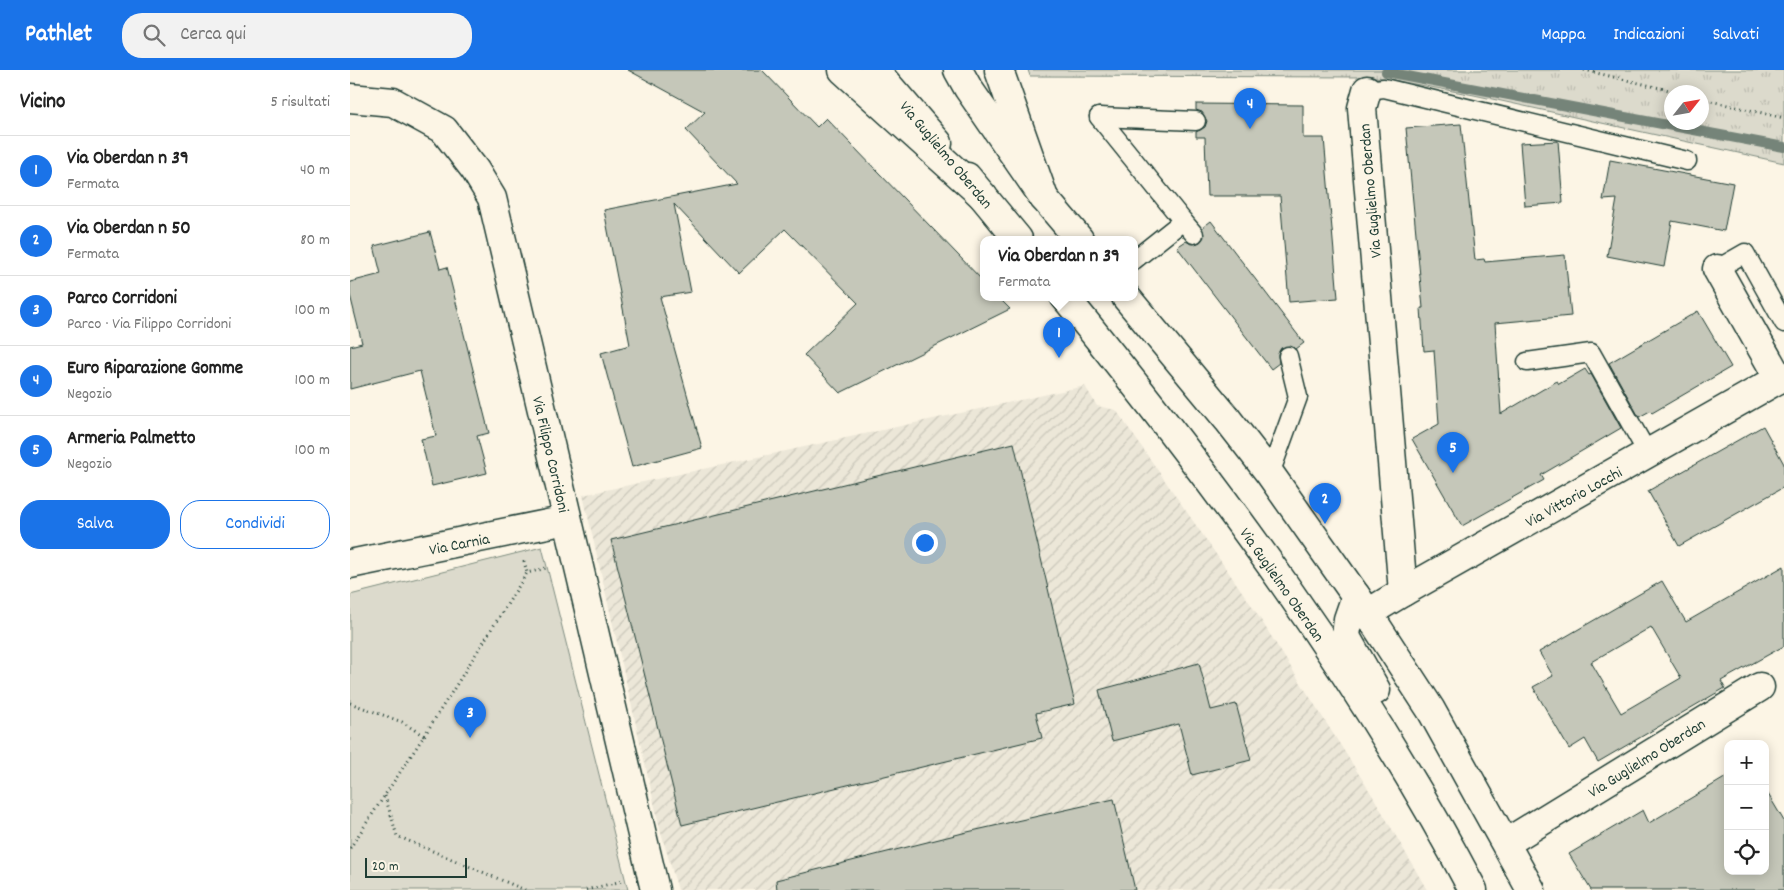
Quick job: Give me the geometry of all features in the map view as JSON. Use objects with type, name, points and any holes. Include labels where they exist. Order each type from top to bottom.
[{"type":"main road","points":[[843,70],[983,196]]},
{"type":"main road","name":"Via Guglielmo Oberdan","points":[[875,70],[1016,236]]},
{"type":"main road","points":[[958,70],[968,88],[1044,198],[1076,236]]},
{"type":"main road","points":[[999,70],[1044,198]]},
{"type":"main road","name":"Via Guglielmo Oberdan","points":[[1367,90],[1362,108],[1403,592]]},
{"type":"main road","name":"Via Filippo Corridoni","points":[[350,98],[393,102],[444,130],[475,170],[492,198],[655,890]]},
{"type":"main road","name":"Via Vittorio Locchi","points":[[1362,605],[1403,592],[1782,378],[1717,269]]},
{"type":"main road","name":"Via Guglielmo Oberdan","points":[[1068,301],[1208,477],[1317,633],[1400,761],[1473,890]]},
{"type":"main road","points":[[1129,301],[1270,474],[1362,605],[1431,710],[1531,890]]},
{"type":"main road","name":"Via Carnia","points":[[350,564],[567,520]]},
{"type":"main road","points":[[1362,605],[1348,619],[1346,637],[1353,653],[1387,709],[1400,761]]},
{"type":"main road","name":"Via Guglielmo Oberdan","points":[[1506,844],[1760,687]]},
{"type":"lane","points":[[1367,90],[1384,88],[1686,161]]},
{"type":"lane","points":[[1138,258],[1189,228],[1099,117],[1196,121]]},
{"type":"lane","points":[[1717,269],[1744,253],[1784,323]]},
{"type":"lane","points":[[1527,362],[1591,353],[1648,454]]},
{"type":"lane","points":[[1270,474],[1298,397],[1288,356]]},
{"type":"path","points":[[1584,70],[1664,89]]},
{"type":"path","points":[[1709,100],[1784,118]]},
{"type":"path","points":[[350,848],[424,736],[527,573],[547,568],[580,577]]},
{"type":"path","points":[[350,703],[402,722],[424,736]]},
{"type":"path","points":[[385,796],[397,836],[525,890]]},
{"type":"shaded area","points":[[1085,386],[1097,406],[1116,410],[1252,606],[1374,798],[1427,890],[678,890],[661,833],[583,495]]},
{"type":"green space","points":[[1028,70],[1784,70],[1784,163],[1474,95],[1376,77],[1030,76]]},
{"type":"green space","points":[[542,547],[628,890],[350,890],[350,595]]},
{"type":"building","points":[[628,70],[762,70],[817,127],[826,118],[980,278],[980,301],[1002,301],[1010,309],[840,393],[804,355],[858,303],[785,229],[739,273],[674,204],[691,292],[660,297],[702,448],[632,467],[601,353],[630,345],[604,210],[737,184],[686,130],[705,112]]},
{"type":"building","points":[[1196,104],[1303,105],[1303,138],[1324,138],[1338,298],[1289,302],[1280,196],[1207,196],[1205,137],[1196,137],[1196,132],[1205,127],[1207,121],[1202,112],[1196,110]]},
{"type":"building","points":[[1461,124],[1475,260],[1484,259],[1485,262],[1565,255],[1571,316],[1495,323],[1501,414],[1557,381],[1559,384],[1585,369],[1589,375],[1591,374],[1621,428],[1541,475],[1544,480],[1462,526],[1412,439],[1439,424],[1434,350],[1424,351],[1421,308],[1423,308],[1406,128]]},
{"type":"building","points":[[1558,141],[1563,203],[1525,206],[1520,143]]},
{"type":"building","points":[[1610,160],[1733,183],[1724,231],[1672,221],[1664,267],[1607,256],[1617,199],[1603,200]]},
{"type":"building","points":[[1211,221],[1304,343],[1296,349],[1290,346],[1281,348],[1278,354],[1279,363],[1271,369],[1177,247],[1186,241],[1191,244],[1200,242],[1204,237],[1202,228]]},
{"type":"building","points":[[430,232],[440,269],[447,267],[489,433],[477,436],[487,473],[432,486],[421,439],[436,436],[420,371],[350,389],[350,346],[362,343],[350,295],[350,282],[381,274],[374,246]]},
{"type":"building","points":[[1698,311],[1731,367],[1652,413],[1650,411],[1639,417],[1609,363]]},
{"type":"building","points":[[1763,426],[1784,464],[1784,487],[1679,546],[1648,491]]},
{"type":"building","points":[[1014,443],[1075,704],[1036,713],[1042,738],[682,825],[611,540]]},
{"type":"building","points":[[1784,566],[1784,646],[1721,681],[1725,688],[1598,762],[1585,739],[1569,749],[1533,687],[1553,676],[1539,652],[1662,581],[1686,622]],"holes":[[[1651,627],[1681,678],[1621,713],[1591,662]]]},
{"type":"building","points":[[1199,663],[1211,710],[1236,704],[1251,760],[1192,775],[1179,724],[1112,741],[1099,690]]},
{"type":"building","points":[[1724,778],[1724,875],[1769,875],[1769,796],[1784,821],[1784,890],[1591,890],[1569,854],[1643,810],[1649,823]]},
{"type":"building","points":[[1114,799],[1135,890],[777,890],[776,880],[963,833]]},
{"type":"waterway","points":[[1386,72],[1784,147]]},
{"type":"place","name":"Euro Riparazione Gomme","points":[[1250,129]]},
{"type":"place","name":"Via Oberdan n 39","points":[[1059,358]]},
{"type":"place","name":"Armeria Palmetto","points":[[1453,473]]},
{"type":"place","name":"Via Oberdan n 50","points":[[1325,524]]},
{"type":"place","name":"Parco Corridoni","points":[[470,738]]}]
